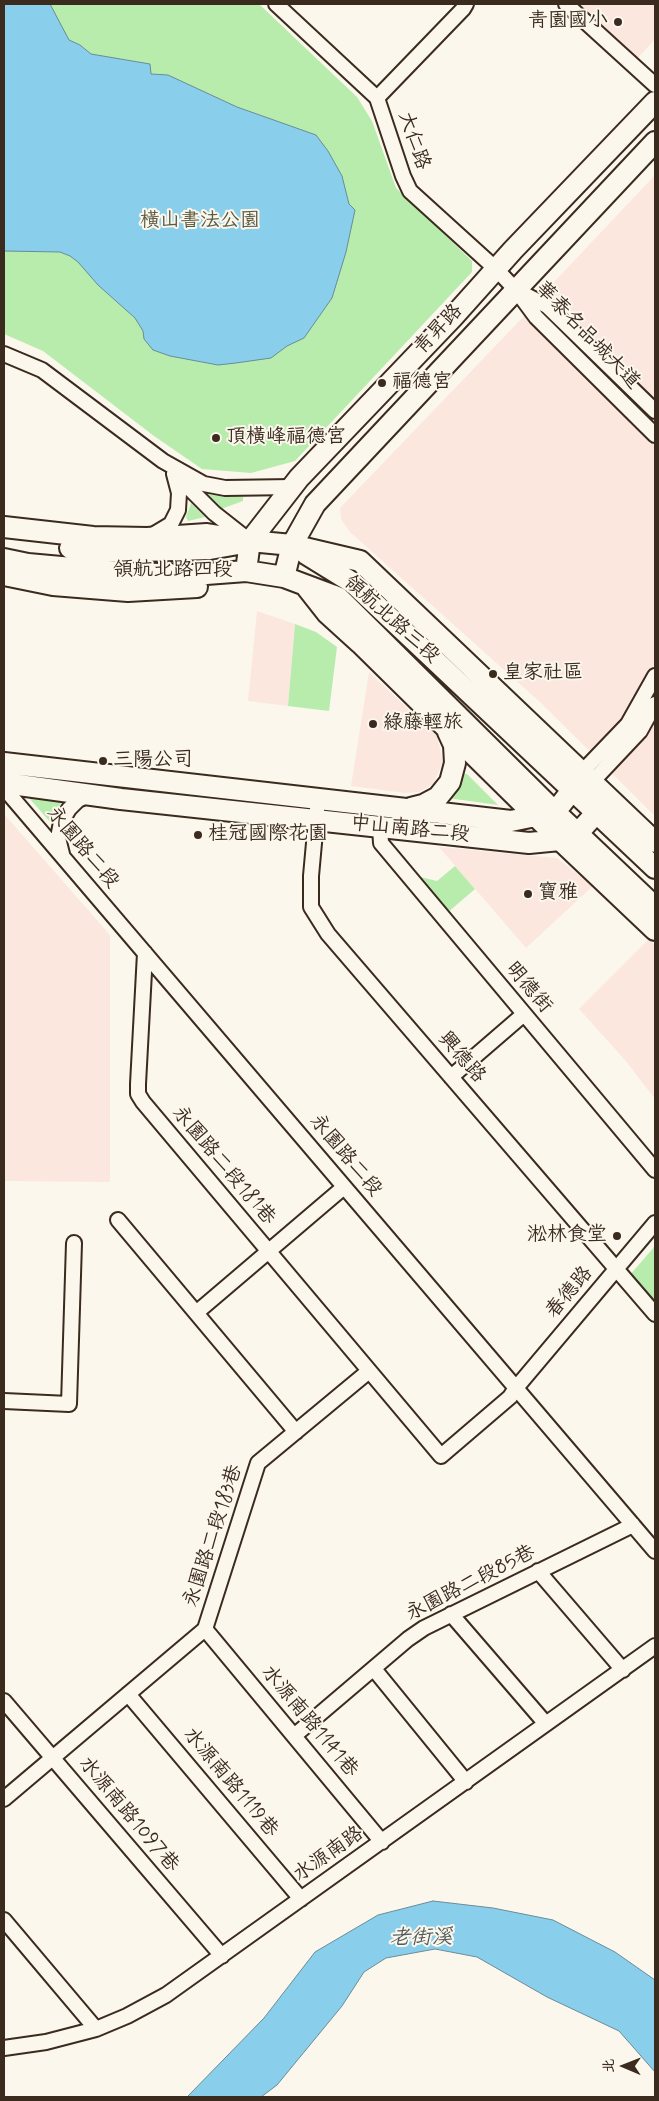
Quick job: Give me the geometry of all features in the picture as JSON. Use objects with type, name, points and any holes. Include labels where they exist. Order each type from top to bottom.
[{"type":"main road","name":"青昇路","points":[[250,541],[292,487],[655,102]]},
{"type":"main road","name":"青昇路","points":[[284,577],[292,545],[315,504],[655,142]]},
{"type":"main road","name":"領航北路四段","points":[[4,527],[93,536],[147,538],[207,534],[292,545]]},
{"type":"main road","name":"領航北路四段","points":[[4,540],[106,552],[210,549],[250,541]]},
{"type":"main road","points":[[246,571],[250,541]]},
{"type":"main road","name":"領航北路三段","points":[[292,545],[353,583],[655,842]]},
{"type":"main road","name":"領航北路四段","points":[[4,559],[28,564],[127,573],[193,575],[246,571]]},
{"type":"main road","name":"領航北路四段","points":[[4,575],[53,585],[128,590],[210,586],[246,571]]},
{"type":"main road","name":"領航北路三段","points":[[246,571],[284,577],[339,598],[569,837],[655,930]]},
{"type":"main road","name":"領航北路三段","points":[[305,585],[326,613],[360,643],[447,730],[546,814]]},
{"type":"main road","points":[[406,809],[423,805],[438,797],[450,782],[455,763],[454,745],[447,730]]},
{"type":"main road","name":"中山南路二段","points":[[4,763],[511,821],[546,814]]},
{"type":"main road","name":"領航北路三段","points":[[582,781],[598,812],[655,868]]},
{"type":"main road","points":[[546,814],[582,781]]},
{"type":"main road","name":"中山南路二段","points":[[4,783],[529,843],[569,837]]},
{"type":"main road","points":[[569,837],[598,812]]},
{"type":"main road","name":"領航北路三段","points":[[569,837],[655,907]]},
{"type":"street","name":"大仁路","points":[[276,4],[377,98],[403,176],[410,191],[496,269],[516,290]]},
{"type":"street","points":[[377,98],[464,9],[466,4]]},
{"type":"street","points":[[566,4],[655,85]]},
{"type":"street","name":"華泰名品城大道","points":[[516,290],[547,306],[655,410]]},
{"type":"street","name":"華泰名品城大道","points":[[516,290],[536,318],[655,435]]},
{"type":"street","points":[[4,354],[42,370],[163,461],[186,475],[210,486],[255,489],[292,487]]},
{"type":"street","points":[[163,461],[214,514],[250,541]]},
{"type":"street","points":[[147,538],[171,524],[178,510],[179,493],[174,473]]},
{"type":"street","points":[[582,781],[628,724],[655,676]]},
{"type":"street","points":[[582,781],[640,731],[655,704]]},
{"type":"street","name":"永園路二段","points":[[4,788],[655,1551]]},
{"type":"street","points":[[63,857],[58,838],[61,822],[69,809],[78,800],[89,794]]},
{"type":"street","name":"興德路","points":[[318,799],[311,876],[311,907],[328,934],[655,1314]]},
{"type":"street","name":"明德街","points":[[380,827],[381,843],[655,1170]]},
{"type":"street","name":"永園路二段181巷","points":[[145,953],[138,1094],[369,1371]]},
{"type":"street","points":[[451,1077],[524,1014]]},
{"type":"street","points":[[196,1313],[344,1187]]},
{"type":"street","points":[[118,1220],[296,1432]]},
{"type":"street","name":"春德路","points":[[516,1388],[655,1223]]},
{"type":"street","points":[[4,1401],[69,1404],[74,1243]]},
{"type":"street","points":[[369,1371],[440,1456],[510,1397],[516,1388]]},
{"type":"street","name":"永園路二段183巷","points":[[4,1799],[205,1629],[258,1463],[369,1371]]},
{"type":"street","name":"永園路二段85巷","points":[[294,1736],[408,1639],[451,1614],[633,1525]]},
{"type":"street","points":[[538,1571],[622,1670]]},
{"type":"street","points":[[451,1614],[546,1724]]},
{"type":"street","name":"水源南路1141巷","points":[[205,1629],[382,1842]]},
{"type":"street","name":"水源南路","points":[[4,2048],[46,2042],[96,2028],[127,2016],[166,1996],[655,1646]]},
{"type":"street","points":[[374,1669],[466,1782]]},
{"type":"street","name":"水源南路1119巷","points":[[128,1694],[301,1899]]},
{"type":"street","name":"水源南路1097巷","points":[[4,1701],[222,1956]]},
{"type":"street","points":[[4,1920],[96,2028]]},
{"type":"shaded area","name":"青園國小","points":[[563,4],[655,4],[655,39],[630,67]]},
{"type":"shaded area","points":[[655,175],[655,816],[540,702],[350,532],[341,519],[340,508],[548,291],[554,282]]},
{"type":"shaded area","points":[[257,611],[295,624],[288,706],[248,701]]},
{"type":"shaded area","points":[[369,672],[437,736],[443,762],[433,784],[419,792],[405,793],[351,786]]},
{"type":"shaded area","points":[[4,814],[110,935],[110,1182],[4,1181]]},
{"type":"shaded area","points":[[439,847],[557,858],[593,886],[526,948]]},
{"type":"shaded area","points":[[649,939],[655,946],[655,1099],[625,1060],[579,1009]]},
{"type":"green space","name":"橫山書法公園","points":[[4,4],[259,4],[357,97],[372,121],[396,188],[472,261],[472,272],[295,461],[251,473],[202,469],[154,436],[43,351],[4,334]]},
{"type":"green space","points":[[205,493],[225,497],[243,497],[243,501],[221,509]]},
{"type":"green space","points":[[191,503],[205,517],[188,521],[186,517]]},
{"type":"green space","points":[[295,624],[316,632],[337,647],[329,711],[288,706]]},
{"type":"green space","points":[[462,774],[467,774],[498,805],[448,798]]},
{"type":"green space","points":[[31,796],[63,801],[54,813],[51,823],[29,798]]},
{"type":"green space","points":[[455,866],[475,889],[447,913],[416,876],[437,881]]},
{"type":"green space","points":[[655,1246],[655,1308],[629,1276]]},
{"type":"water","points":[[4,4],[50,4],[69,40],[80,45],[91,54],[150,64],[151,74],[168,75],[237,107],[316,135],[328,151],[342,176],[349,204],[355,210],[346,252],[332,298],[304,338],[287,346],[271,358],[236,363],[218,365],[170,356],[153,350],[144,339],[143,331],[135,318],[98,285],[78,262],[70,256],[60,252],[4,251]]},
{"type":"water","name":"老街溪","points":[[433,1901],[493,1908],[553,1920],[615,1952],[655,1980],[655,2072],[619,2031],[547,1997],[477,1957],[435,1949],[386,1958],[364,1972],[342,2006],[277,2085],[261,2097],[187,2097],[264,2018],[315,1952],[378,1915]]},
{"type":"place","name":"青園國小","points":[[618,22]]},
{"type":"place","name":"福德宮","points":[[382,383]]},
{"type":"place","name":"頂橫峰福德宮","points":[[216,438]]},
{"type":"place","name":"皇家社區","points":[[493,674]]},
{"type":"place","name":"綠藤輕旅","points":[[373,724]]},
{"type":"place","name":"三陽公司","points":[[103,761]]},
{"type":"place","name":"桂冠國際花園","points":[[198,835]]},
{"type":"place","name":"寶雅","points":[[528,894]]},
{"type":"place","name":"淞林食堂","points":[[617,1236]]}]
